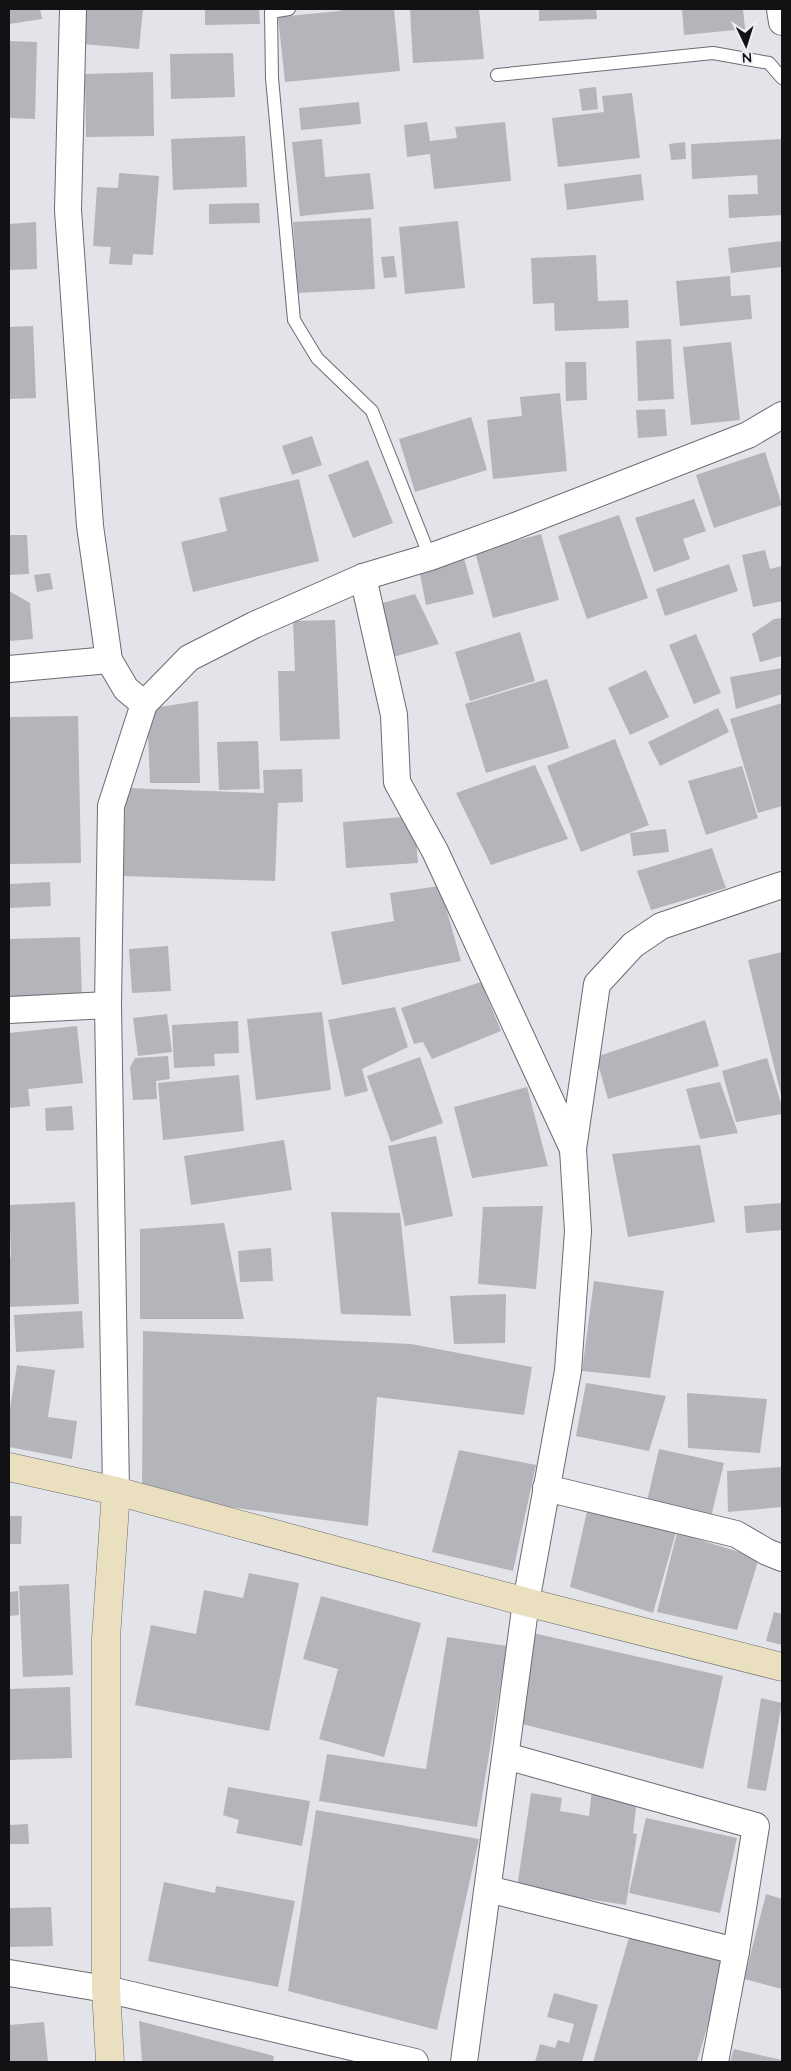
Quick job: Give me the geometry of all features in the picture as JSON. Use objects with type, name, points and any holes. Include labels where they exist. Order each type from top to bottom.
[{"type":"main road","points":[[9,1467],[116,1491],[526,1602],[782,1667]]},
{"type":"main road","points":[[110,2062],[106,1989],[106,1638],[116,1491]]},
{"type":"street","points":[[73,9],[68,210],[90,526],[109,660],[126,689],[144,704]]},
{"type":"street","points":[[780,9],[782,22]]},
{"type":"street","points":[[116,1491],[108,1004],[111,806],[144,704],[189,658],[254,625],[363,577],[430,557],[748,435],[782,415]]},
{"type":"street","points":[[363,577],[394,715],[397,782],[435,851],[574,1149]]},
{"type":"street","points":[[9,669],[109,660]]},
{"type":"street","points":[[464,2062],[526,1602],[568,1371],[578,1231],[574,1149],[596,984],[633,945],[662,926],[782,885]]},
{"type":"street","points":[[9,1010],[108,1004]]},
{"type":"street","points":[[546,1488],[736,1534],[766,1552],[782,1558]]},
{"type":"street","points":[[506,1756],[756,1826],[736,1951],[715,2062]]},
{"type":"street","points":[[488,1889],[736,1951]]},
{"type":"street","points":[[9,1973],[106,1989],[415,2062]]},
{"type":"lane","points":[[289,9],[272,12],[272,78],[294,320],[317,358],[372,411],[430,557]]},
{"type":"lane","points":[[497,75],[713,53],[769,63],[782,78]]},
{"type":"building","points":[[9,9],[40,9],[42,19],[9,24]]},
{"type":"building","points":[[86,9],[143,9],[139,49],[83,44]]},
{"type":"building","points":[[205,9],[259,9],[260,24],[205,25]]},
{"type":"building","points":[[339,9],[394,9],[400,71],[285,82],[278,17],[340,11]]},
{"type":"building","points":[[410,9],[479,9],[484,59],[413,63]]},
{"type":"building","points":[[539,9],[596,9],[597,19],[539,21]]},
{"type":"building","points":[[682,9],[743,9],[745,29],[684,35]]},
{"type":"building","points":[[9,41],[37,42],[35,119],[9,118]]},
{"type":"building","points":[[233,53],[235,97],[171,99],[170,54]]},
{"type":"building","points":[[153,72],[154,136],[86,137],[85,74]]},
{"type":"building","points":[[596,87],[598,109],[582,111],[579,89]]},
{"type":"building","points":[[632,93],[640,158],[558,167],[552,118],[604,112],[602,96]]},
{"type":"building","points":[[359,102],[361,124],[301,130],[299,108]]},
{"type":"building","points":[[427,122],[430,141],[457,138],[455,127],[505,122],[511,181],[434,189],[430,154],[407,157],[404,125]]},
{"type":"building","points":[[245,136],[247,187],[173,190],[171,139]]},
{"type":"building","points":[[322,139],[325,177],[370,173],[374,209],[300,216],[292,142]]},
{"type":"building","points":[[782,139],[782,215],[729,218],[728,195],[758,194],[757,175],[692,179],[691,144]]},
{"type":"building","points":[[685,142],[686,159],[671,160],[669,144]]},
{"type":"building","points":[[119,173],[159,176],[153,255],[133,254],[132,265],[109,264],[111,247],[93,246],[97,187],[118,188]]},
{"type":"building","points":[[641,174],[644,200],[567,210],[564,184]]},
{"type":"building","points":[[259,203],[260,223],[209,224],[209,204]]},
{"type":"building","points":[[371,218],[375,289],[298,293],[293,222]]},
{"type":"building","points":[[458,221],[465,288],[405,294],[399,227]]},
{"type":"building","points":[[36,222],[37,269],[9,270],[9,224]]},
{"type":"building","points":[[782,241],[782,267],[731,273],[728,248]]},
{"type":"building","points":[[596,255],[598,301],[628,300],[629,328],[555,331],[554,303],[533,304],[531,258]]},
{"type":"building","points":[[394,256],[397,277],[384,278],[381,257]]},
{"type":"building","points":[[730,276],[731,296],[750,295],[752,319],[680,326],[676,281]]},
{"type":"building","points":[[33,326],[36,398],[9,399],[9,327]]},
{"type":"building","points":[[671,339],[674,399],[638,401],[636,341]]},
{"type":"building","points":[[731,342],[740,420],[691,425],[683,347]]},
{"type":"building","points":[[565,362],[586,362],[587,400],[566,401]]},
{"type":"building","points":[[560,393],[567,471],[493,479],[487,420],[522,416],[520,397]]},
{"type":"building","points":[[665,409],[667,436],[638,438],[636,410]]},
{"type":"building","points":[[471,417],[487,470],[415,492],[399,439]]},
{"type":"building","points":[[312,436],[322,465],[292,475],[282,446]]},
{"type":"building","points":[[765,452],[782,505],[714,528],[696,475]]},
{"type":"building","points":[[368,460],[393,523],[353,538],[328,475]]},
{"type":"building","points":[[299,479],[319,561],[193,592],[181,542],[227,531],[219,498]]},
{"type":"building","points":[[694,499],[706,531],[683,539],[690,559],[654,572],[635,518]]},
{"type":"building","points":[[619,515],[648,598],[587,619],[558,536]]},
{"type":"building","points":[[541,534],[559,600],[493,618],[475,552]]},
{"type":"building","points":[[9,535],[27,535],[29,574],[9,575]]},
{"type":"building","points":[[765,550],[770,569],[782,566],[782,601],[753,607],[742,555]]},
{"type":"building","points":[[463,555],[474,594],[426,605],[419,569]]},
{"type":"building","points":[[729,564],[738,591],[665,616],[656,589]]},
{"type":"building","points":[[50,573],[53,589],[37,592],[34,575]]},
{"type":"building","points":[[9,591],[30,603],[33,639],[9,641]]},
{"type":"building","points":[[415,594],[439,644],[393,657],[379,604]]},
{"type":"building","points":[[782,618],[782,656],[760,662],[752,634],[774,619]]},
{"type":"building","points":[[335,620],[340,739],[280,741],[278,671],[295,671],[293,621]]},
{"type":"building","points":[[520,632],[535,681],[470,701],[455,652]]},
{"type":"building","points":[[696,634],[721,693],[694,704],[669,645]]},
{"type":"building","points":[[782,668],[782,694],[736,709],[730,677]]},
{"type":"building","points":[[646,670],[669,717],[630,735],[608,688]]},
{"type":"building","points":[[547,679],[569,748],[486,773],[465,704]]},
{"type":"building","points":[[198,701],[200,783],[150,783],[147,709]]},
{"type":"building","points":[[782,703],[782,806],[758,813],[730,719]]},
{"type":"building","points":[[718,708],[729,732],[660,766],[648,742]]},
{"type":"building","points":[[78,716],[81,863],[9,864],[9,717]]},
{"type":"building","points":[[615,739],[649,825],[581,852],[547,766]]},
{"type":"building","points":[[258,741],[260,789],[219,790],[217,742]]},
{"type":"building","points":[[535,765],[568,839],[491,865],[456,793]]},
{"type":"building","points":[[742,766],[758,818],[706,835],[688,781]]},
{"type":"building","points":[[302,769],[303,802],[278,803],[275,881],[123,876],[126,788],[264,793],[263,770]]},
{"type":"building","points":[[414,816],[418,863],[346,868],[343,822]]},
{"type":"building","points":[[666,829],[669,852],[633,856],[630,833]]},
{"type":"building","points":[[712,848],[726,888],[651,910],[637,871]]},
{"type":"building","points":[[50,882],[51,906],[9,908],[9,884]]},
{"type":"building","points":[[440,886],[461,961],[342,985],[331,932],[394,921],[390,893]]},
{"type":"building","points":[[80,937],[82,998],[9,1001],[9,939]]},
{"type":"building","points":[[168,946],[171,991],[132,993],[129,949]]},
{"type":"building","points":[[782,952],[782,1099],[748,960]]},
{"type":"building","points":[[481,982],[501,1031],[432,1059],[423,1042],[414,1044],[401,1008]]},
{"type":"building","points":[[395,1007],[408,1047],[362,1069],[368,1091],[345,1097],[328,1020]]},
{"type":"building","points":[[322,1012],[331,1090],[256,1100],[247,1019]]},
{"type":"building","points":[[167,1014],[172,1052],[138,1056],[133,1018]]},
{"type":"building","points":[[705,1020],[719,1066],[608,1099],[596,1057]]},
{"type":"building","points":[[238,1021],[239,1053],[214,1054],[215,1066],[174,1068],[172,1025]]},
{"type":"building","points":[[77,1026],[83,1083],[28,1089],[30,1106],[9,1108],[9,1033]]},
{"type":"building","points":[[168,1056],[170,1079],[156,1081],[157,1099],[133,1100],[130,1067],[135,1058]]},
{"type":"building","points":[[420,1057],[443,1123],[391,1142],[367,1076]]},
{"type":"building","points":[[767,1058],[782,1106],[782,1114],[736,1122],[722,1071]]},
{"type":"building","points":[[239,1075],[244,1131],[163,1140],[158,1083]]},
{"type":"building","points":[[720,1082],[738,1133],[700,1139],[686,1089]]},
{"type":"building","points":[[527,1087],[548,1166],[472,1178],[454,1107]]},
{"type":"building","points":[[72,1106],[74,1130],[46,1131],[45,1108]]},
{"type":"building","points":[[436,1136],[453,1216],[405,1226],[388,1146]]},
{"type":"building","points":[[284,1140],[292,1190],[191,1205],[184,1156]]},
{"type":"building","points":[[700,1145],[715,1222],[628,1237],[612,1154]]},
{"type":"building","points":[[75,1202],[79,1304],[9,1307],[9,1257],[11,1257],[9,1205]]},
{"type":"building","points":[[782,1203],[782,1230],[746,1233],[744,1206]]},
{"type":"building","points":[[543,1206],[536,1289],[478,1284],[483,1207]]},
{"type":"building","points":[[331,1212],[400,1213],[411,1316],[341,1314]]},
{"type":"building","points":[[224,1223],[244,1319],[140,1319],[140,1229]]},
{"type":"building","points":[[271,1248],[273,1281],[240,1282],[238,1251]]},
{"type":"building","points":[[594,1281],[664,1291],[650,1378],[582,1371]]},
{"type":"building","points":[[506,1294],[505,1343],[454,1344],[450,1296]]},
{"type":"building","points":[[82,1311],[84,1348],[16,1352],[14,1315]]},
{"type":"building","points":[[143,1331],[411,1344],[532,1367],[524,1415],[377,1397],[368,1526],[142,1495]]},
{"type":"building","points":[[17,1365],[55,1370],[48,1417],[77,1421],[72,1459],[9,1447],[9,1415]]},
{"type":"building","points":[[586,1383],[666,1396],[649,1451],[576,1436]]},
{"type":"building","points":[[687,1393],[767,1399],[760,1453],[688,1448]]},
{"type":"building","points":[[659,1449],[724,1463],[711,1517],[647,1501]]},
{"type":"building","points":[[459,1450],[536,1465],[513,1571],[432,1552]]},
{"type":"building","points":[[781,1467],[782,1507],[728,1512],[727,1471]]},
{"type":"building","points":[[589,1502],[678,1525],[653,1613],[570,1587]]},
{"type":"building","points":[[9,1516],[22,1516],[21,1544],[9,1544]]},
{"type":"building","points":[[677,1533],[759,1558],[737,1630],[657,1612]]},
{"type":"building","points":[[249,1573],[299,1583],[269,1731],[135,1705],[151,1625],[196,1634],[204,1590],[243,1598]]},
{"type":"building","points":[[69,1584],[73,1675],[23,1677],[19,1586]]},
{"type":"building","points":[[18,1591],[19,1615],[9,1616],[9,1592]]},
{"type":"building","points":[[321,1596],[421,1623],[384,1757],[319,1739],[338,1669],[303,1659]]},
{"type":"building","points":[[774,1612],[782,1614],[782,1645],[766,1641]]},
{"type":"building","points":[[533,1633],[723,1676],[703,1769],[518,1723]]},
{"type":"building","points":[[447,1637],[507,1646],[477,1827],[319,1801],[327,1754],[426,1769]]},
{"type":"building","points":[[70,1687],[72,1758],[9,1760],[9,1689]]},
{"type":"building","points":[[761,1698],[782,1703],[766,1791],[747,1788]]},
{"type":"building","points":[[228,1787],[310,1801],[302,1846],[236,1833],[239,1820],[223,1815]]},
{"type":"building","points":[[592,1789],[637,1799],[633,1833],[637,1834],[626,1905],[517,1888],[531,1793],[562,1798],[560,1811],[589,1816]]},
{"type":"building","points":[[316,1810],[479,1839],[437,2030],[288,1991]]},
{"type":"building","points":[[646,1818],[737,1838],[720,1913],[629,1893]]},
{"type":"building","points":[[28,1824],[29,1844],[9,1844],[9,1825]]},
{"type":"building","points":[[164,1882],[215,1893],[216,1886],[295,1901],[278,1987],[148,1961]]},
{"type":"building","points":[[766,1894],[782,1899],[782,1989],[744,1979]]},
{"type":"building","points":[[51,1907],[53,1946],[9,1947],[9,1908]]},
{"type":"building","points":[[630,1934],[726,1962],[697,2062],[593,2062]]},
{"type":"building","points":[[554,1993],[598,2005],[582,2062],[535,2062],[540,2044],[555,2048],[558,2040],[569,2043],[574,2024],[547,2017]]},
{"type":"building","points":[[139,2021],[274,2056],[273,2062],[142,2062]]},
{"type":"building","points":[[44,2022],[48,2062],[9,2062],[9,2025]]},
{"type":"building","points":[[734,2049],[782,2060],[782,2062],[730,2062]]}]
